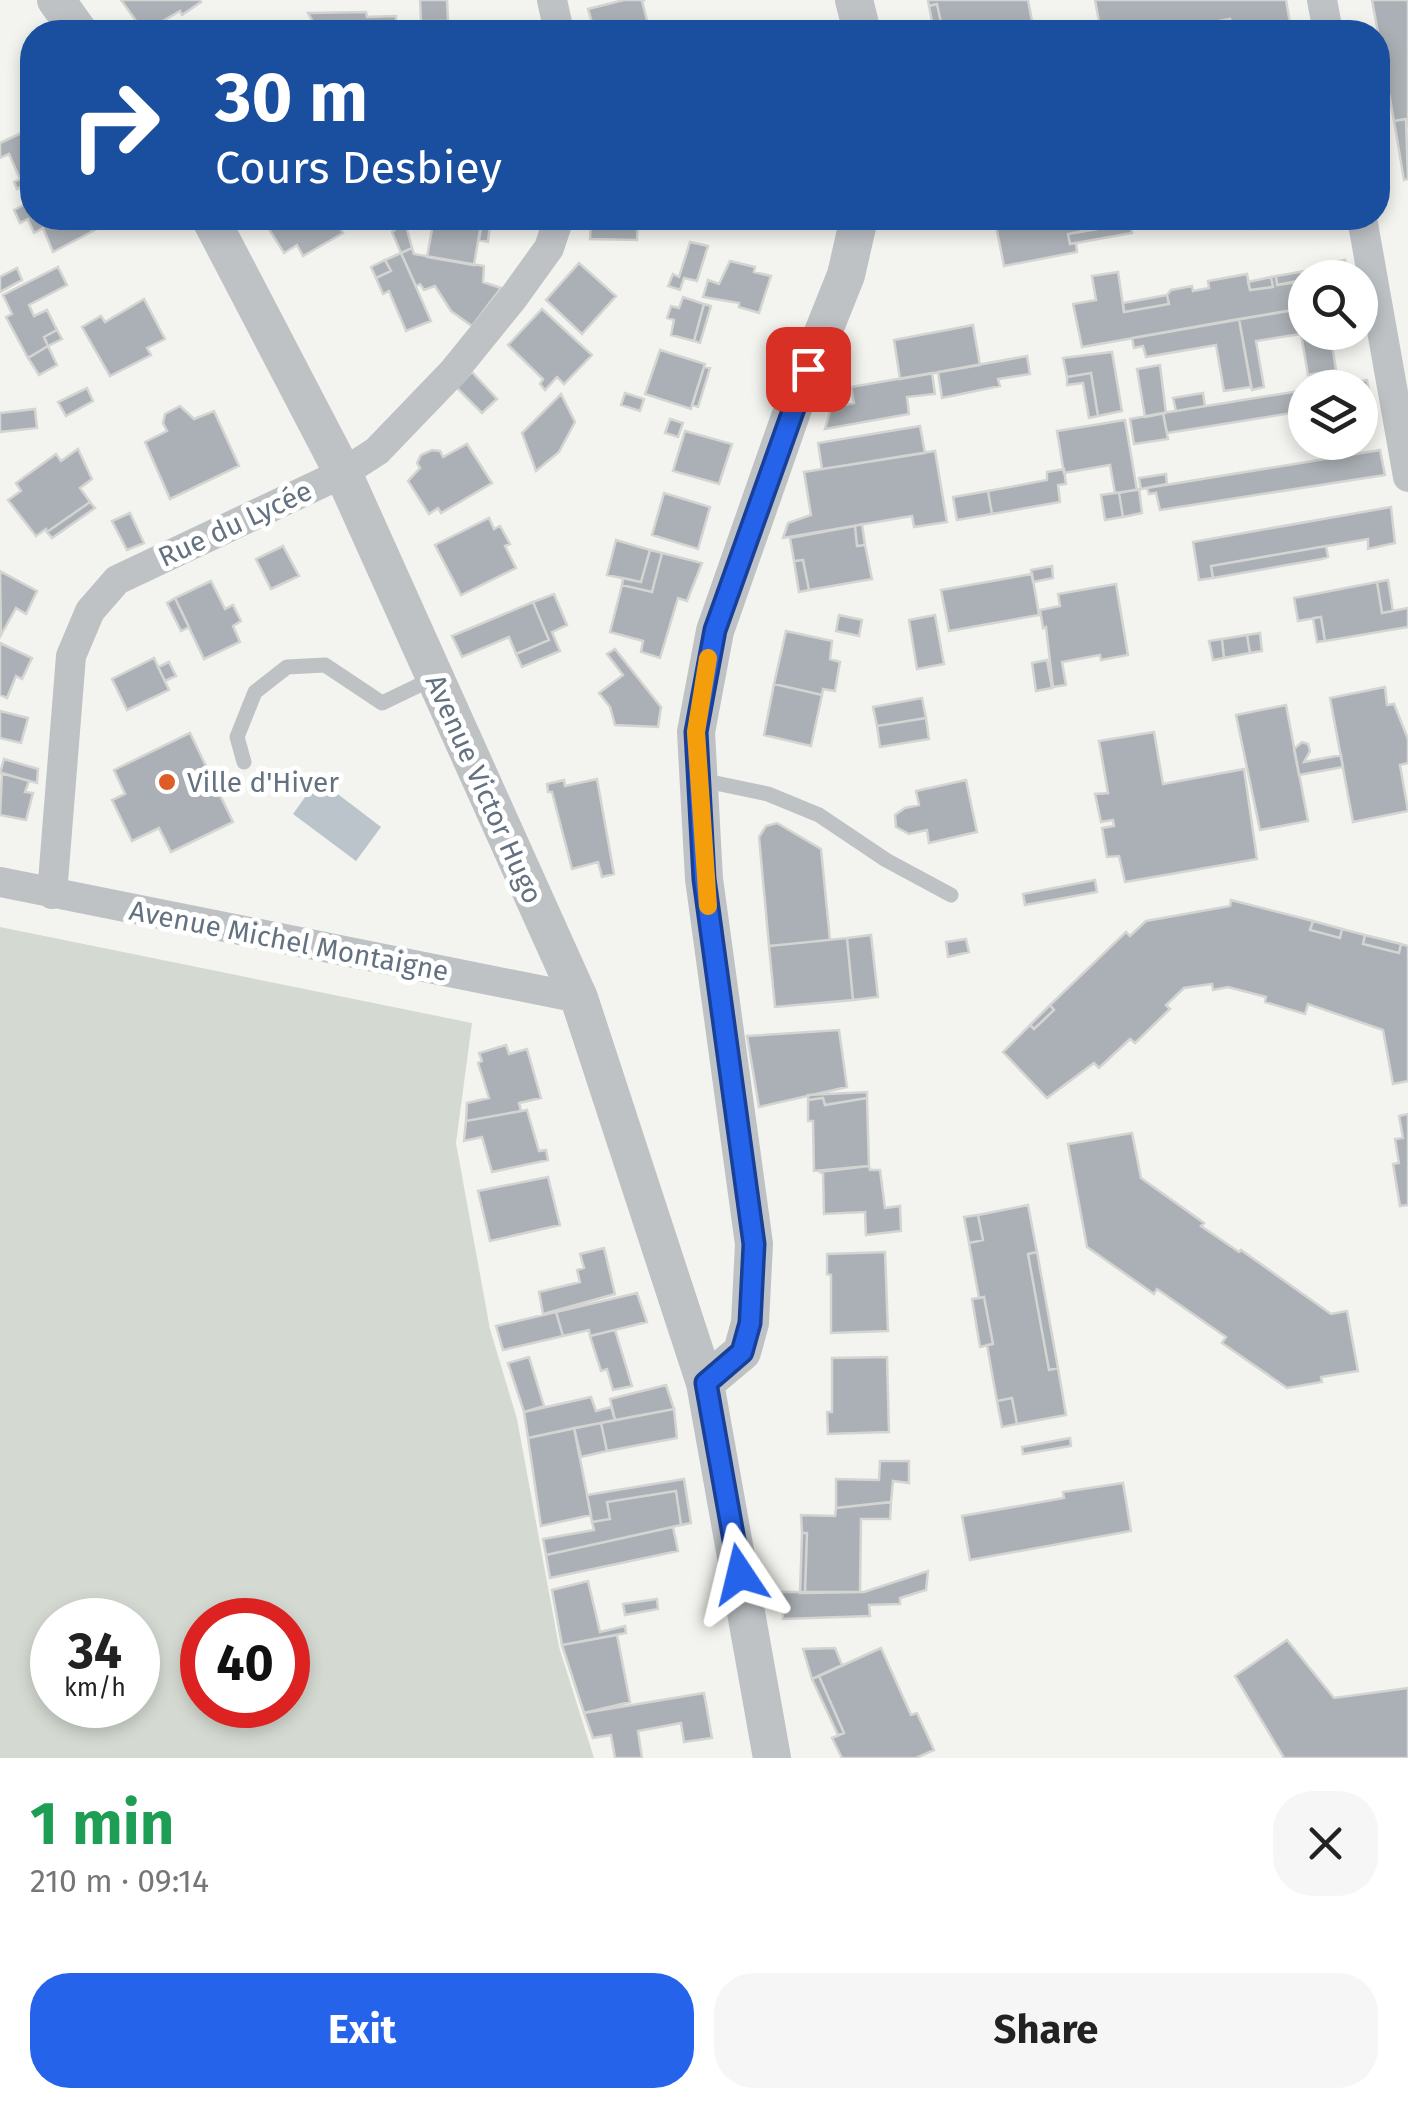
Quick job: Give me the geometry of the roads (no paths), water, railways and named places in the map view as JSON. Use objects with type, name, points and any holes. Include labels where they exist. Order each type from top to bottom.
[{"type":"street","name":"Avenue Victor Hugo","points":[[216,230],[343,472],[578,998],[706,1383],[772,1758]]},
{"type":"street","name":"Rue du Lycée","points":[[52,894],[70,656],[90,611],[118,580],[343,472],[377,451],[453,372],[513,298],[549,248],[555,230]]},
{"type":"street","points":[[706,1383],[742,1352],[750,1323],[754,1244],[704,879],[696,732],[715,630],[789,418],[846,275],[856,230]]},
{"type":"street","points":[[1364,230],[1408,477]]},
{"type":"street","name":"Avenue Michel Montaigne","points":[[0,882],[578,998]]},
{"type":"lane","points":[[244,762],[237,737],[255,692],[287,666],[324,664],[382,703],[434,678]]},
{"type":"lane","points":[[698,779],[768,794],[818,816],[886,860],[951,895]]},
{"type":"place","name":"Ville d'Hiver","points":[[167,782]]}]
